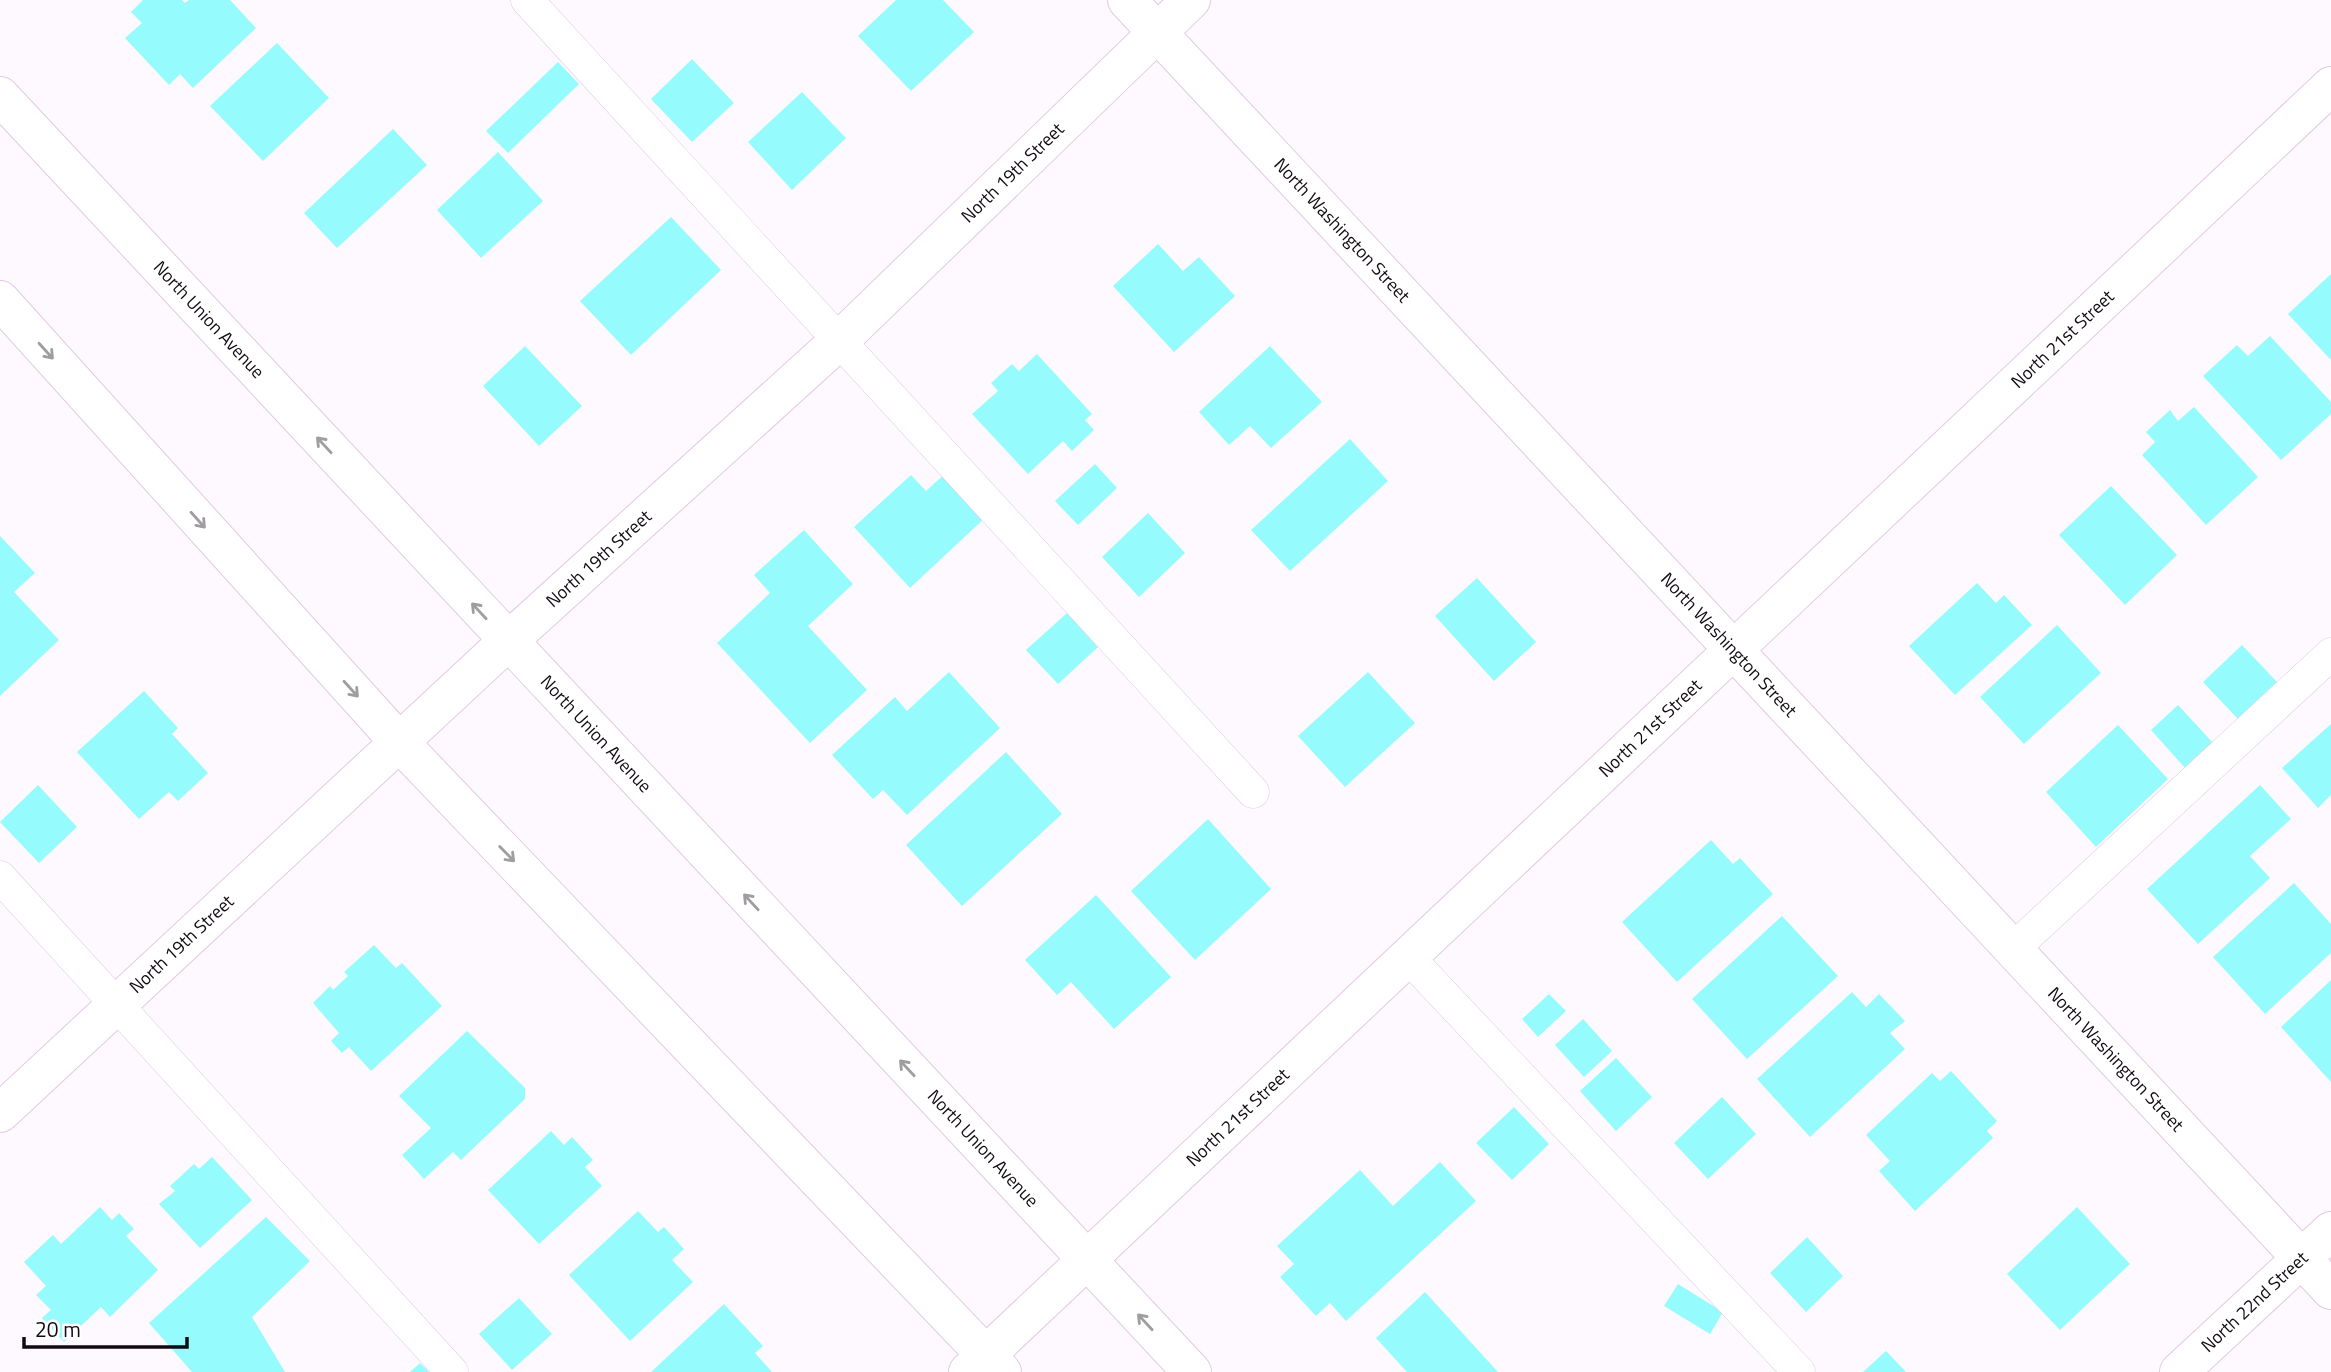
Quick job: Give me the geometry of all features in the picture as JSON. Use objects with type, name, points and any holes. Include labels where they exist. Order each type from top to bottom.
[{"type":"street","name":"North Washington Street","points":[[1127,0],[2331,1290]]},
{"type":"street","name":"North 19th Street","points":[[0,1113],[401,744],[507,642],[841,338],[1191,0]]},
{"type":"street","name":"North 21st Street","points":[[986,1366],[1088,1261],[2331,86]]},
{"type":"street","name":"North Union Avenue","points":[[0,96],[507,642],[1192,1372]]},
{"type":"street","points":[[0,300],[401,744],[986,1366]]},
{"type":"street","name":"North 22nd Street","points":[[2179,1372],[2331,1231]]},
{"type":"lane","points":[[527,0],[841,338],[1254,792]]},
{"type":"lane","points":[[2013,949],[2331,654]]},
{"type":"lane","points":[[0,877],[452,1372]]},
{"type":"lane","points":[[1409,958],[1799,1372]]},
{"type":"building","points":[[143,0],[182,0],[185,3],[189,0],[230,0],[256,28],[193,88],[180,74],[169,85],[125,38],[142,23],[131,12]]},
{"type":"building","points":[[896,0],[943,0],[974,32],[911,91],[858,36]]},
{"type":"building","points":[[277,43],[329,98],[263,161],[210,106]]},
{"type":"building","points":[[692,59],[734,103],[692,142],[651,99]]},
{"type":"building","points":[[558,62],[579,84],[508,153],[486,131]]},
{"type":"building","points":[[802,92],[846,138],[792,190],[748,142]]},
{"type":"building","points":[[393,129],[427,165],[337,248],[304,213]]},
{"type":"building","points":[[498,152],[543,201],[481,258],[437,210]]},
{"type":"building","points":[[671,217],[721,270],[631,355],[580,301]]},
{"type":"building","points":[[1158,244],[1183,271],[1199,257],[1235,296],[1174,352],[1113,286]]},
{"type":"building","points":[[2331,274],[2331,360],[2288,314]]},
{"type":"building","points":[[2270,336],[2331,402],[2331,414],[2281,460],[2203,376],[2237,345],[2248,356]]},
{"type":"building","points":[[525,346],[582,406],[539,446],[483,386]]},
{"type":"building","points":[[1270,346],[1322,402],[1271,448],[1250,426],[1229,445],[1199,412]]},
{"type":"building","points":[[1037,354],[1092,414],[1085,420],[1094,430],[1072,451],[1063,441],[1028,474],[972,414],[998,391],[991,383],[1012,364],[1019,371]]},
{"type":"building","points":[[2194,407],[2258,477],[2206,525],[2142,455],[2155,442],[2146,432],[2170,410],[2178,421]]},
{"type":"building","points":[[1350,439],[1388,481],[1290,571],[1251,530]]},
{"type":"building","points":[[1095,464],[1117,488],[1078,525],[1055,501]]},
{"type":"building","points":[[947,472],[987,516],[910,588],[854,527],[911,475],[926,491]]},
{"type":"building","points":[[2111,486],[2177,555],[2125,605],[2059,535]]},
{"type":"building","points":[[1148,513],[1185,553],[1139,597],[1102,557]]},
{"type":"building","points":[[804,530],[853,584],[808,626],[867,690],[810,743],[717,643],[770,593],[754,575]]},
{"type":"building","points":[[0,536],[35,573],[14,592],[59,640],[0,696]]},
{"type":"building","points":[[1477,578],[1536,642],[1494,681],[1435,616]]},
{"type":"building","points":[[1977,583],[1996,603],[2004,595],[2032,625],[1955,695],[1909,646]]},
{"type":"building","points":[[1067,613],[1098,647],[1058,684],[1026,650]]},
{"type":"building","points":[[2057,625],[2101,673],[2024,744],[1980,697]]},
{"type":"building","points":[[2242,645],[2277,682],[2238,719],[2203,682]]},
{"type":"building","points":[[949,672],[1000,728],[907,815],[883,790],[873,799],[832,755],[895,697],[907,711]]},
{"type":"building","points":[[1368,672],[1415,723],[1345,787],[1298,736]]},
{"type":"building","points":[[144,691],[178,728],[172,734],[208,773],[178,801],[169,792],[139,819],[77,752]]},
{"type":"building","points":[[2178,705],[2213,743],[2186,769],[2151,730]]},
{"type":"building","points":[[2331,724],[2331,795],[2318,808],[2282,768]]},
{"type":"building","points":[[2118,725],[2168,779],[2096,847],[2046,792]]},
{"type":"building","points":[[1006,752],[1062,814],[962,906],[906,845]]},
{"type":"building","points":[[38,785],[77,827],[39,863],[0,822]]},
{"type":"building","points":[[2260,785],[2291,819],[2250,856],[2270,878],[2198,944],[2147,889]]},
{"type":"building","points":[[1208,819],[1271,889],[1195,960],[1131,891]]},
{"type":"building","points":[[1711,840],[1733,864],[1740,858],[1773,894],[1677,982],[1622,922]]},
{"type":"building","points":[[2294,883],[2331,924],[2331,953],[2265,1014],[2213,957]]},
{"type":"building","points":[[1096,895],[1171,977],[1114,1029],[1071,982],[1057,995],[1025,960]]},
{"type":"building","points":[[1782,916],[1838,976],[1747,1059],[1692,999]]},
{"type":"building","points":[[374,945],[396,968],[402,963],[442,1006],[371,1071],[349,1047],[342,1053],[331,1041],[339,1033],[313,1003],[330,986],[333,990],[348,976],[344,972]]},
{"type":"building","points":[[2331,980],[2331,1082],[2281,1027]]},
{"type":"building","points":[[1852,992],[1866,1007],[1879,994],[1905,1021],[1890,1033],[1905,1049],[1810,1137],[1757,1079]]},
{"type":"building","points":[[1549,994],[1566,1011],[1538,1037],[1522,1019]]},
{"type":"building","points":[[1583,1019],[1612,1051],[1584,1077],[1555,1045]]},
{"type":"building","points":[[467,1031],[525,1088],[525,1099],[461,1160],[453,1152],[424,1179],[402,1155],[431,1128],[399,1096]]},
{"type":"building","points":[[1616,1058],[1652,1097],[1616,1131],[1580,1091]]},
{"type":"building","points":[[1951,1071],[1997,1121],[1987,1131],[1993,1138],[1915,1211],[1879,1171],[1890,1161],[1866,1135],[1932,1073],[1940,1081]]},
{"type":"building","points":[[1722,1097],[1756,1134],[1708,1179],[1674,1143]]},
{"type":"building","points":[[1514,1107],[1549,1144],[1512,1180],[1476,1143]]},
{"type":"building","points":[[551,1131],[564,1145],[572,1137],[593,1160],[585,1167],[602,1186],[539,1244],[488,1190]]},
{"type":"building","points":[[212,1157],[252,1200],[200,1248],[159,1204],[175,1191],[170,1186],[194,1164],[199,1169]]},
{"type":"building","points":[[1440,1162],[1476,1201],[1346,1321],[1330,1303],[1316,1316],[1280,1277],[1294,1264],[1277,1246],[1360,1170],[1393,1206]]},
{"type":"building","points":[[100,1207],[112,1220],[119,1213],[134,1229],[126,1236],[158,1270],[110,1317],[101,1307],[64,1342],[42,1318],[51,1310],[36,1295],[46,1286],[24,1262],[53,1235],[61,1244]]},
{"type":"building","points":[[2077,1207],[2130,1264],[2060,1330],[2007,1274]]},
{"type":"building","points":[[638,1211],[658,1232],[664,1227],[684,1249],[672,1260],[693,1282],[630,1341],[569,1275]]},
{"type":"building","points":[[266,1217],[310,1261],[252,1317],[285,1372],[192,1372],[149,1323]]},
{"type":"building","points":[[1807,1237],[1843,1276],[1806,1312],[1770,1273]]},
{"type":"building","points":[[1678,1284],[1723,1312],[1710,1334],[1664,1306]]},
{"type":"building","points":[[1425,1292],[1498,1372],[1407,1372],[1376,1338]]},
{"type":"building","points":[[519,1298],[552,1334],[512,1370],[479,1334]]},
{"type":"building","points":[[724,1304],[763,1346],[755,1353],[772,1372],[651,1372]]},
{"type":"building","points":[[1886,1351],[1906,1372],[1863,1372]]},
{"type":"building","points":[[420,1363],[429,1372],[410,1372]]}]
